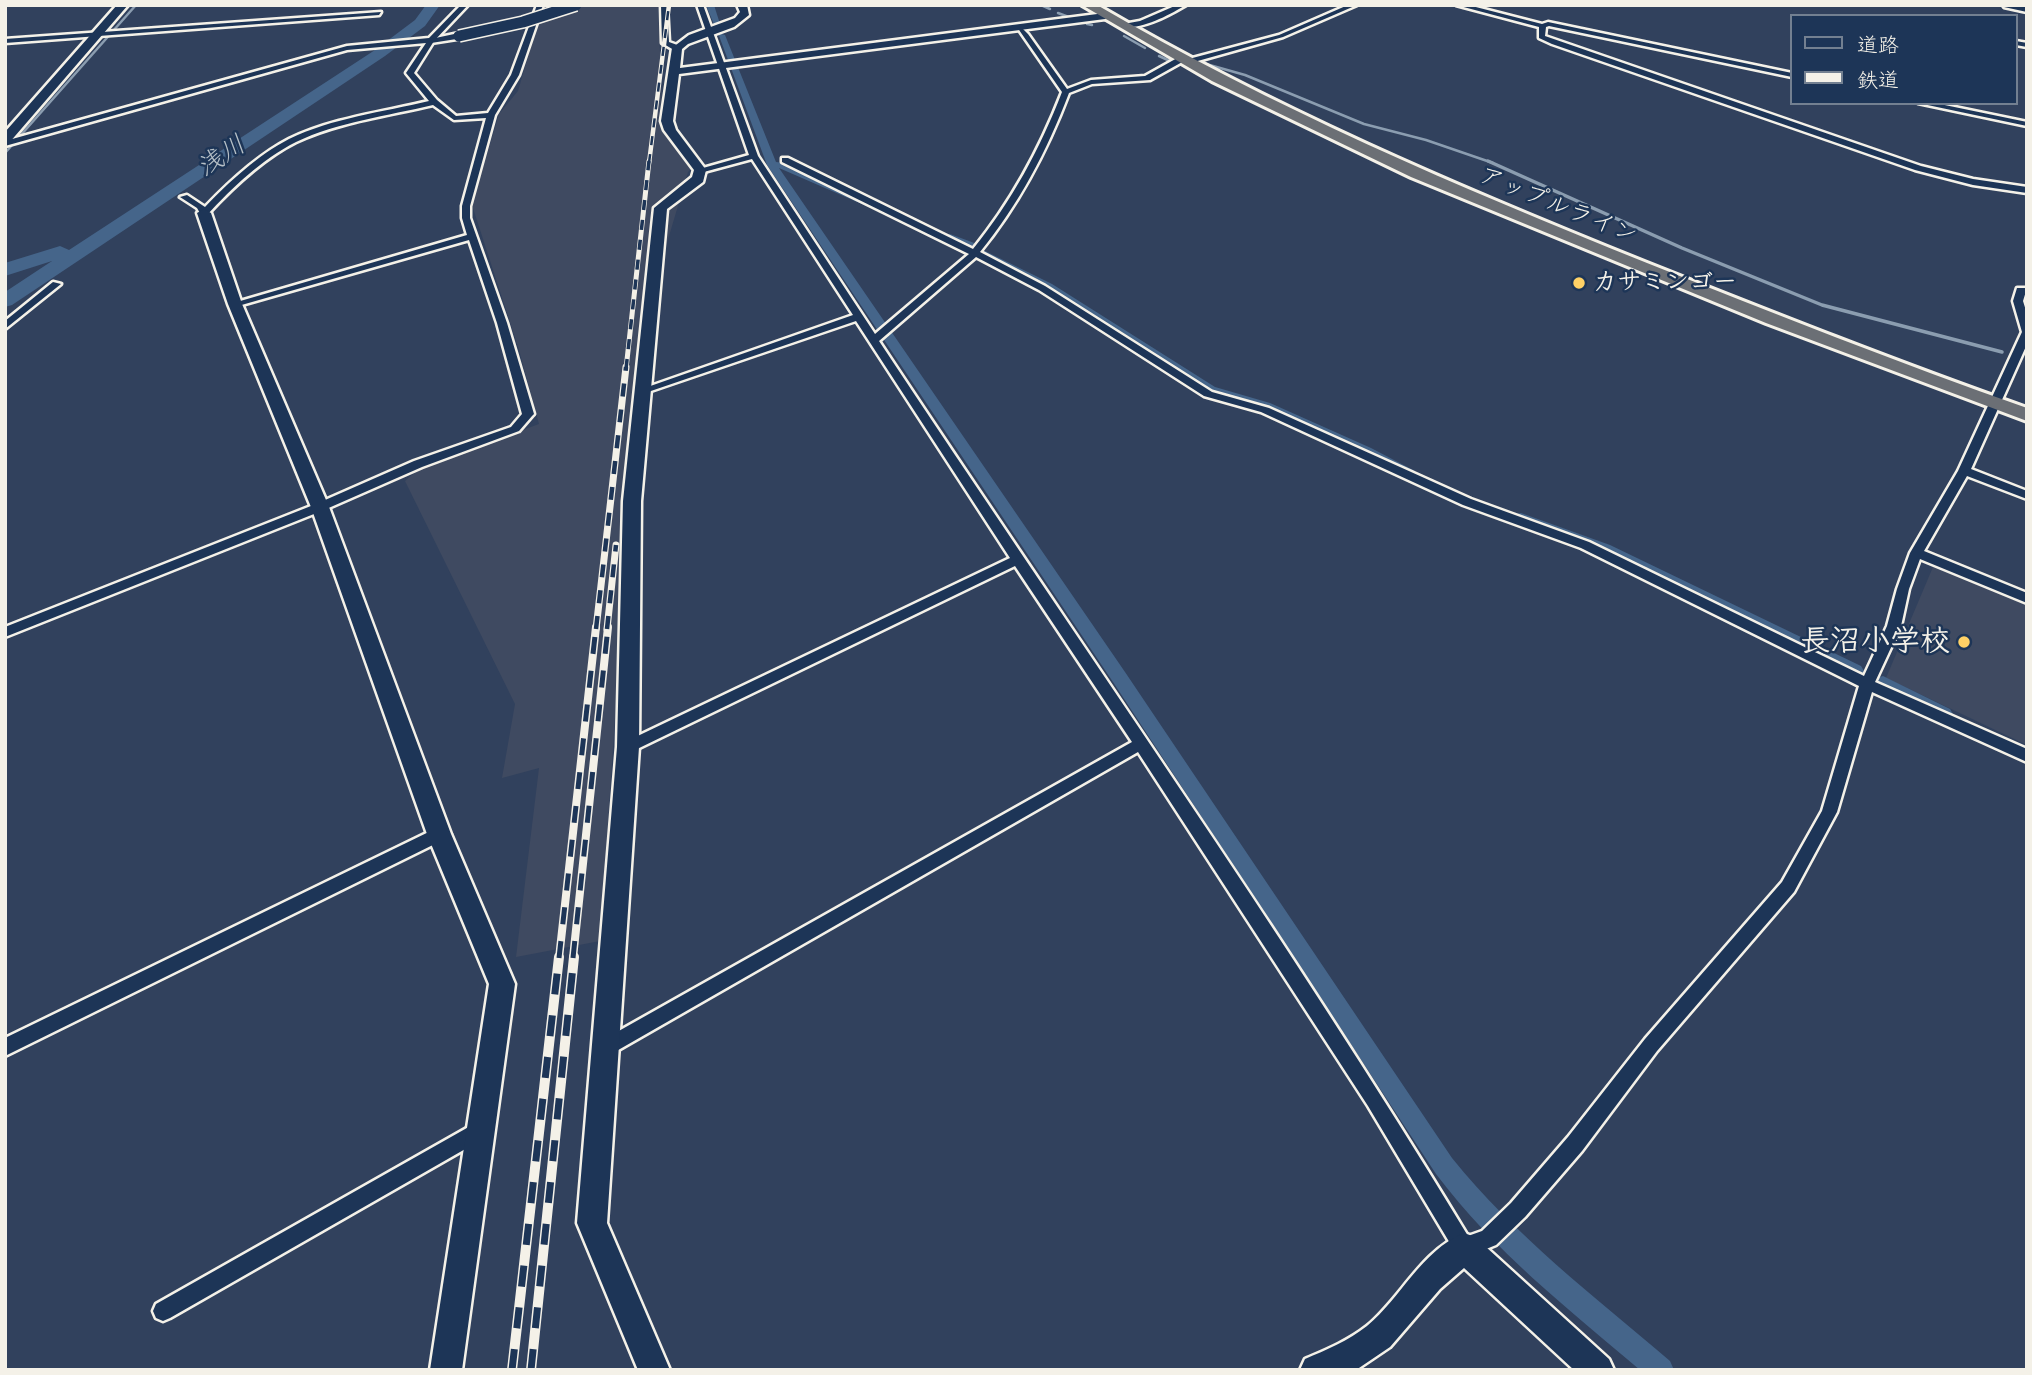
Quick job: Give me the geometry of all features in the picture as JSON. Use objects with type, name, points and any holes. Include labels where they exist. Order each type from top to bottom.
[{"type":"highway","name":"アップルライン","points":[[1088,5],[1185,61],[1366,151],[1504,212],[1741,307],[2027,415]]},
{"type":"street","points":[[5,142],[123,5]]},
{"type":"street","points":[[465,5],[431,40],[410,73],[434,102],[454,118],[491,116]]},
{"type":"street","points":[[5,632],[320,507],[418,464],[515,429],[528,414],[474,236],[466,218],[466,206],[491,116],[515,75],[540,5]]},
{"type":"street","points":[[5,142],[347,48],[459,36],[523,22],[576,5]]},
{"type":"street","points":[[664,5],[666,43],[677,48]]},
{"type":"street","points":[[700,5],[725,66],[754,156],[858,317],[877,338],[1017,560],[1375,1100],[1476,1243],[1598,1370]]},
{"type":"street","points":[[700,170],[670,130],[667,121],[677,48],[682,43],[740,20],[745,13],[742,5]]},
{"type":"street","points":[[1121,25],[1141,23],[1182,5]]},
{"type":"street","points":[[877,338],[974,254],[1015,196],[1053,128],[1066,92],[1091,82],[1147,78],[1185,61],[1281,36],[1354,5]]},
{"type":"street","points":[[1459,5],[1543,26],[1561,26],[1790,75]]},
{"type":"street","points":[[2008,5],[2027,9]]},
{"type":"street","points":[[5,41],[379,13]]},
{"type":"street","points":[[672,72],[1105,16]]},
{"type":"street","points":[[1543,26],[1541,37],[1554,44],[1849,145],[1939,174],[2027,190]]},
{"type":"street","points":[[1019,28],[1039,51],[1050,73],[1066,92]]},
{"type":"street","points":[[204,213],[221,194],[290,142],[310,134],[434,102]]},
{"type":"street","points":[[1932,105],[2027,124]]},
{"type":"street","points":[[700,170],[754,156]]},
{"type":"street","points":[[785,160],[901,215],[1042,288],[1208,394],[1265,410],[1467,502],[1584,545],[1867,684],[2027,756]]},
{"type":"street","points":[[654,1370],[592,1223],[628,747],[632,501],[661,208],[698,178],[700,170]]},
{"type":"street","points":[[184,197],[200,206],[204,213],[235,304],[320,507],[439,834],[502,984],[446,1370]]},
{"type":"street","points":[[235,304],[474,236]]},
{"type":"street","points":[[10,319],[56,284]]},
{"type":"street","points":[[1316,1370],[1344,1359],[1379,1336],[1429,1279],[1508,1220],[1575,1144],[1651,1045],[1788,887],[1829,812],[1867,684],[1894,626],[1916,553],[1964,471],[2027,332],[2018,301],[2020,290],[2027,291]]},
{"type":"street","points":[[644,390],[858,317]]},
{"type":"street","points":[[1964,471],[2027,495]]},
{"type":"street","points":[[1916,553],[2027,598]]},
{"type":"street","points":[[628,747],[1017,560]]},
{"type":"street","points":[[607,1047],[1141,744]]},
{"type":"street","points":[[5,1047],[439,834]]},
{"type":"street","points":[[163,1311],[482,1128]]},
{"type":"shaded area","points":[[543,5],[658,5],[663,124],[692,168],[688,172],[656,280],[635,421],[600,941],[516,957],[539,768],[502,778],[515,704],[405,481],[420,468],[539,424],[519,350],[472,205],[499,114],[518,91]]},
{"type":"shaded area","name":"長沼小学校","points":[[1933,567],[2027,605],[2027,745],[1886,678]]},
{"type":"waterway","points":[[5,153],[136,5]]},
{"type":"waterway","name":"浅川","points":[[5,301],[380,53],[420,23],[433,5]]},
{"type":"waterway","points":[[710,5],[718,25]]},
{"type":"waterway","points":[[1041,5],[1050,9]]},
{"type":"waterway","points":[[1058,13],[1074,19]]},
{"type":"waterway","points":[[1087,24],[1092,25]]},
{"type":"waterway","points":[[721,35],[772,165]]},
{"type":"waterway","points":[[1124,36],[1145,48]]},
{"type":"waterway","points":[[1159,56],[1170,61]]},
{"type":"waterway","points":[[1206,64],[1245,75],[1364,124],[1426,140],[1491,162]]},
{"type":"waterway","points":[[1491,162],[1682,248],[1822,305],[2002,352]]},
{"type":"waterway","points":[[772,165],[781,165],[882,209]]},
{"type":"waterway","points":[[772,165],[1119,677],[1444,1166],[1476,1207],[1510,1242],[1661,1370]]},
{"type":"waterway","points":[[950,237],[973,246]]},
{"type":"waterway","points":[[5,270],[60,252]]},
{"type":"waterway","points":[[983,253],[1048,287],[1210,390],[1265,406],[1366,451]]},
{"type":"waterway","points":[[1374,455],[1408,471]]},
{"type":"waterway","points":[[1521,518],[1604,549],[1855,671]]},
{"type":"waterway","points":[[1883,683],[1944,714]]},
{"type":"railway","points":[[649,163],[669,5]]},
{"type":"railway","points":[[626,369],[649,161]]},
{"type":"railway","points":[[596,629],[626,367]]},
{"type":"railway","points":[[607,629],[616,545]]},
{"type":"railway","points":[[559,958],[596,627]]},
{"type":"railway","points":[[573,958],[608,627]]},
{"type":"railway","points":[[512,1370],[559,957]]},
{"type":"railway","points":[[531,1370],[574,957]]},
{"type":"place","name":"カサミンゴー","points":[[1579,283]]},
{"type":"place","name":"長沼小学校","points":[[1964,642]]}]
